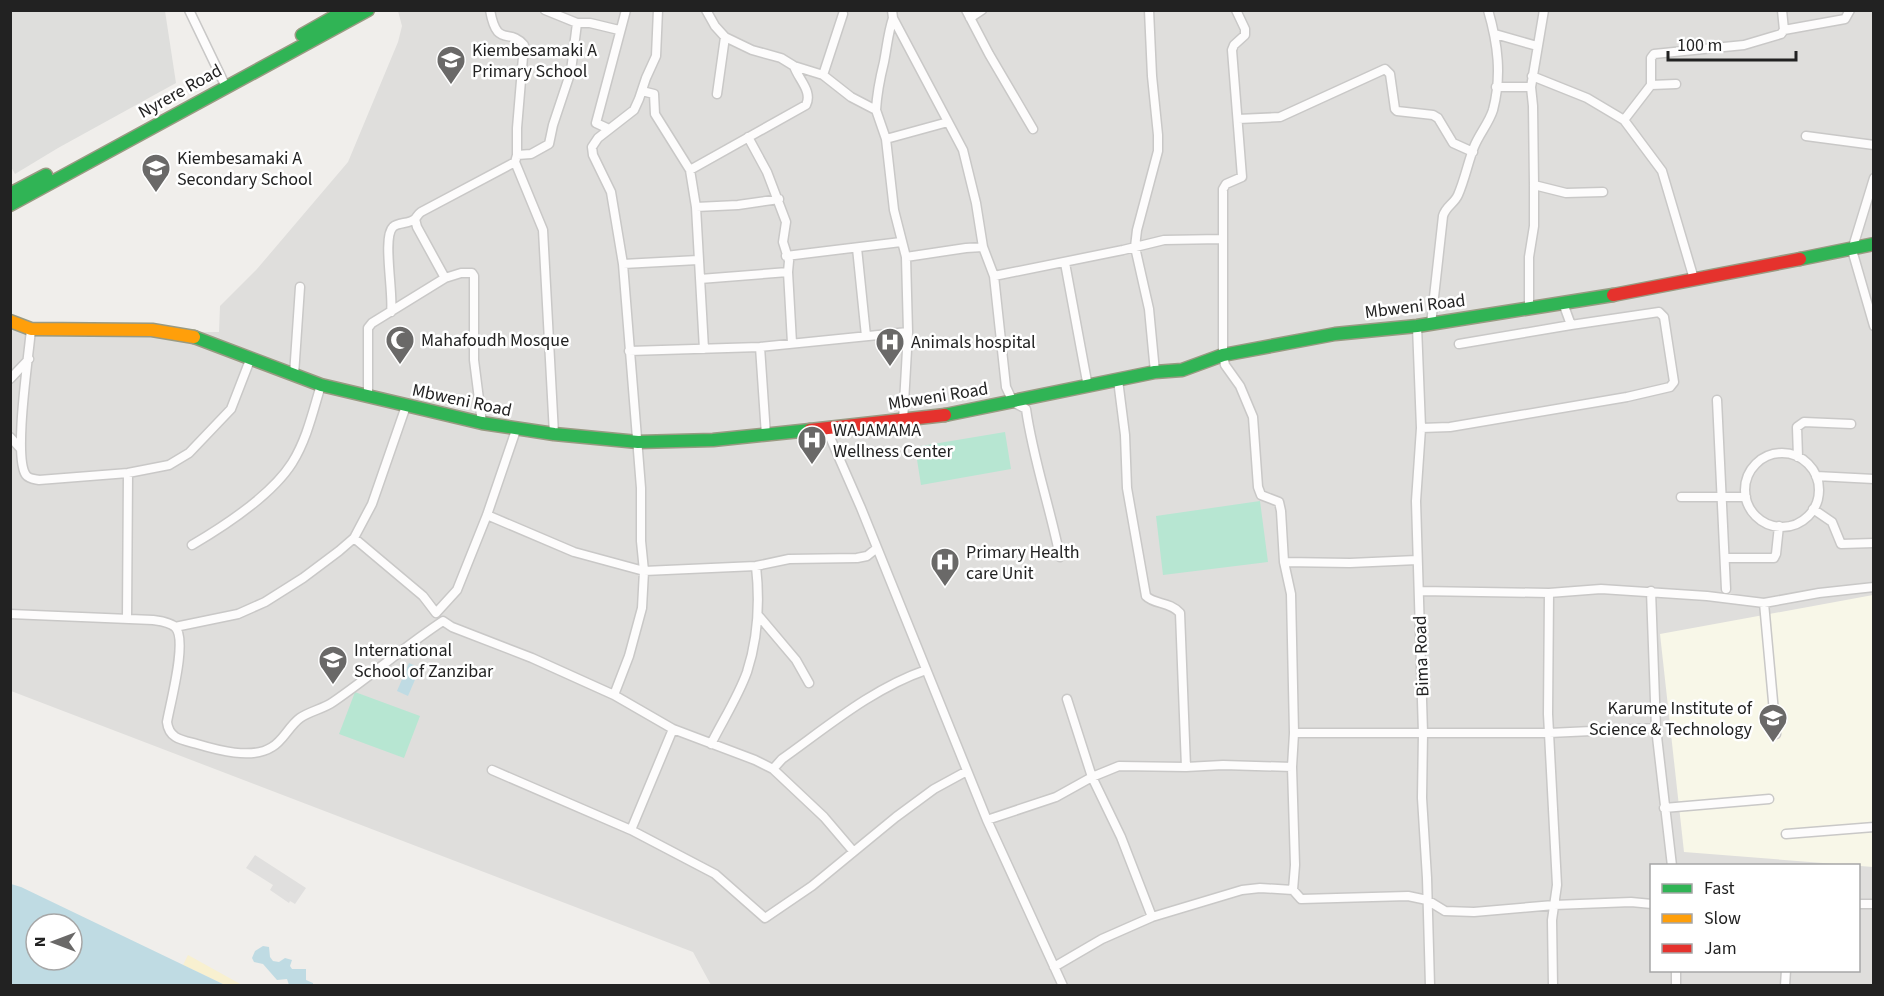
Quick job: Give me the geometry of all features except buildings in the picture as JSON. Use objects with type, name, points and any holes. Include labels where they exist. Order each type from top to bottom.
[{"type":"street","points":[[189,10],[224,82]]},
{"type":"street","name":"Nyrere Road","points":[[10,205],[346,10]]},
{"type":"street","name":"Nyrere Road","points":[[10,194],[368,10]]},
{"type":"street","points":[[490,10],[497,33],[519,40],[524,45],[516,159],[543,230],[554,434]]},
{"type":"street","points":[[545,10],[577,22],[620,30]]},
{"type":"street","points":[[609,129],[596,123],[626,10]]},
{"type":"street","points":[[614,695],[629,656],[642,608],[644,571],[638,442],[623,264],[611,192],[593,155],[592,147],[598,138],[634,110],[656,56],[658,10]]},
{"type":"street","points":[[706,10],[715,26],[725,37],[752,50],[781,58],[794,66],[823,75],[851,97],[876,110]]},
{"type":"street","points":[[982,10],[968,14],[1033,129]]},
{"type":"street","points":[[1149,10],[1158,151],[1137,230],[1135,247],[1149,309],[1154,341],[1155,372]]},
{"type":"street","points":[[1236,10],[1245,29],[1245,35],[1232,50],[1242,177],[1226,184],[1223,189],[1223,355],[1225,365],[1239,386],[1253,417],[1258,487],[1261,495],[1279,502],[1281,511],[1284,562],[1291,594],[1294,733],[1293,890],[1301,899],[1408,896],[1427,900],[1445,911],[1474,912],[1554,905],[1631,902],[1650,904]]},
{"type":"street","points":[[1431,324],[1443,216],[1446,208],[1455,202],[1473,152],[1492,111],[1497,87],[1499,60],[1488,10]]},
{"type":"street","points":[[1529,308],[1529,257],[1534,226],[1533,106],[1530,87],[1544,10]]},
{"type":"street","points":[[1782,10],[1784,30]]},
{"type":"street","points":[[1624,120],[1651,85],[1654,54],[1744,45],[1781,34],[1784,30],[1845,19],[1850,10]]},
{"type":"street","points":[[823,75],[843,14]]},
{"type":"street","points":[[892,14],[877,88],[876,110],[886,139],[894,210],[906,257],[908,332],[903,421]]},
{"type":"street","points":[[892,14],[963,150],[976,203],[983,247],[994,276],[1006,387],[1013,402],[1026,409],[1030,436],[1042,487],[1051,511],[1060,557]]},
{"type":"street","points":[[391,312],[393,294],[388,266],[389,234],[393,227],[415,219],[421,212],[516,159],[549,144],[571,71],[577,22]]},
{"type":"street","points":[[1495,34],[1537,46]]},
{"type":"street","points":[[717,94],[725,37]]},
{"type":"street","points":[[690,170],[806,105],[809,99],[807,92],[794,66]]},
{"type":"street","points":[[1238,119],[1280,117],[1385,69],[1390,74],[1397,111],[1433,115],[1438,118],[1453,143],[1473,152]]},
{"type":"street","points":[[1532,76],[1587,98],[1624,120],[1662,171],[1695,279]]},
{"type":"street","points":[[1651,85],[1676,84]]},
{"type":"street","points":[[1497,87],[1530,87]]},
{"type":"street","points":[[642,91],[654,94],[655,114],[690,170],[696,207],[704,348]]},
{"type":"street","points":[[886,139],[948,122]]},
{"type":"street","points":[[1806,136],[1874,145]]},
{"type":"street","points":[[748,137],[768,172],[786,222],[783,242],[789,261],[792,343]]},
{"type":"street","points":[[1874,178],[1852,250],[1874,326]]},
{"type":"street","points":[[1534,185],[1566,194],[1603,192]]},
{"type":"street","points":[[696,207],[738,205],[779,199]]},
{"type":"street","points":[[415,219],[445,278]]},
{"type":"street","points":[[994,276],[1065,263],[1164,240],[1222,239]]},
{"type":"street","points":[[786,256],[901,242]]},
{"type":"street","name":"Mbweni Road","points":[[10,321],[31,329],[153,330],[188,335],[321,385],[516,430],[638,442],[713,440],[948,415],[1155,372],[1182,370],[1223,355],[1335,334],[1417,326],[1563,303],[1874,244]]},
{"type":"street","points":[[906,257],[983,247]]},
{"type":"street","points":[[857,248],[866,336]]},
{"type":"street","points":[[623,264],[698,260]]},
{"type":"street","points":[[1065,263],[1088,387]]},
{"type":"street","points":[[700,279],[788,272]]},
{"type":"street","points":[[368,397],[368,328],[377,318],[391,312],[445,278],[461,273],[472,273],[474,276],[474,360],[482,423]]},
{"type":"street","points":[[294,375],[300,286]]},
{"type":"street","points":[[1563,303],[1571,324]]},
{"type":"street","points":[[1421,428],[1450,427],[1627,397],[1670,387],[1674,382],[1664,317],[1659,312],[1571,324],[1459,344]]},
{"type":"street","name":"Bima Road","points":[[1417,326],[1421,428],[1416,501],[1423,733],[1422,798],[1430,986]]},
{"type":"street","points":[[31,329],[20,448],[26,474],[32,479],[39,480],[128,472],[169,465],[189,453],[231,409],[250,360]]},
{"type":"street","points":[[629,351],[760,346],[908,332]]},
{"type":"street","points":[[760,346],[766,435]]},
{"type":"street","points":[[10,379],[29,359]]},
{"type":"street","points":[[1118,380],[1125,435],[1127,488],[1146,596],[1151,600],[1173,606],[1180,613],[1186,767]]},
{"type":"street","points":[[192,545],[265,493],[292,464],[306,436],[321,385]]},
{"type":"street","points":[[1717,400],[1726,589]]},
{"type":"street","points":[[175,627],[238,614],[265,602],[303,578],[354,538],[372,504],[388,464],[406,406]]},
{"type":"street","points":[[1798,457],[1797,427],[1799,424],[1804,422],[1851,424]]},
{"type":"street","points":[[826,428],[933,683],[987,820],[1063,986]]},
{"type":"street","points":[[436,613],[457,590],[487,515],[516,430]]},
{"type":"street","points":[[10,437],[20,448]]},
{"type":"street","points":[[1778,453],[1798,457],[1809,465],[1816,476],[1818,489],[1813,509],[1798,522],[1779,526],[1766,523],[1755,515],[1746,497],[1748,477],[1760,460],[1778,453]]},
{"type":"street","points":[[127,619],[128,472]]},
{"type":"street","points":[[1816,476],[1874,479]]},
{"type":"street","points":[[1681,497],[1746,497]]},
{"type":"street","points":[[1813,509],[1832,522],[1840,544],[1874,543]]},
{"type":"street","points":[[487,515],[574,552],[644,571],[756,566],[789,559],[857,558],[867,556],[877,548]]},
{"type":"street","points":[[1725,558],[1773,558],[1776,554],[1779,526]]},
{"type":"street","points":[[354,538],[423,596],[443,621],[452,627],[532,658],[614,695],[674,729],[773,769],[824,817],[853,851]]},
{"type":"street","points":[[1284,562],[1350,563],[1418,560]]},
{"type":"street","points":[[711,744],[746,674],[758,615],[756,566]]},
{"type":"street","points":[[1420,591],[1549,593],[1602,589],[1651,591],[1764,603],[1819,593],[1874,587]]},
{"type":"street","points":[[1651,591],[1656,728],[1672,864]]},
{"type":"street","points":[[1549,593],[1547,673],[1552,813],[1557,868],[1552,927],[1553,986]]},
{"type":"street","points":[[1764,603],[1776,734]]},
{"type":"street","points":[[10,614],[164,621],[175,627],[179,634],[181,647],[167,722],[168,729],[176,738],[237,754],[272,748],[293,723],[303,715],[330,705],[370,677],[412,641],[443,621]]},
{"type":"street","points":[[758,615],[792,654],[809,683]]},
{"type":"street","points":[[773,769],[782,759],[870,697],[907,677],[926,670]]},
{"type":"street","points":[[1067,699],[1092,777],[1121,837],[1152,917]]},
{"type":"street","points":[[1294,733],[1549,733],[1656,728]]},
{"type":"street","points":[[631,830],[674,729]]},
{"type":"street","points":[[987,820],[1056,797],[1092,777],[1119,766],[1292,767]]},
{"type":"street","points":[[492,770],[631,830],[715,874],[765,918],[812,886],[853,851],[934,789],[958,778],[967,771]]},
{"type":"street","points":[[1664,808],[1769,799]]},
{"type":"street","points":[[1786,834],[1874,827]]},
{"type":"street","points":[[1054,967],[1102,939],[1152,917],[1242,890],[1260,888],[1293,890]]},
{"type":"shaded area","points":[[10,11],[165,11],[176,83],[15,174],[10,165]]},
{"type":"shaded area","points":[[398,11],[1873,11],[1873,985],[711,985],[693,952],[11,691],[10,325],[40,333],[219,332],[220,306],[257,269],[348,162],[398,42],[402,26]]},
{"type":"shaded area","name":"Karume Institute of Science & Technology","points":[[1873,595],[1873,867],[1860,866],[1860,864],[1684,852],[1660,634]]},
{"type":"shaded area","points":[[255,855],[306,888],[295,904],[290,901],[289,903],[270,890],[273,885],[246,868]]},
{"type":"sand","points":[[188,955],[242,985],[225,985],[183,965]]},
{"type":"green space","points":[[1005,432],[1011,469],[921,485],[915,447]]},
{"type":"green space","points":[[1260,501],[1268,562],[1163,575],[1156,516]]},
{"type":"green space","points":[[355,692],[420,716],[404,758],[339,734]]},
{"type":"water","points":[[409,663],[420,668],[408,696],[397,691]]},
{"type":"water","points":[[11,884],[73,912],[24,912],[24,972],[84,972],[84,917],[225,985],[11,985]]},
{"type":"water","points":[[263,946],[269,947],[273,961],[279,962],[285,958],[292,960],[290,966],[292,969],[306,969],[306,980],[313,985],[289,985],[287,979],[277,980],[263,964],[254,962],[252,958],[255,951]]},
{"type":"traffic: fast","points":[[302,35],[346,10]]},
{"type":"traffic: fast","points":[[10,205],[368,10]]},
{"type":"traffic: fast","points":[[10,194],[46,175]]},
{"type":"traffic: fast","points":[[1800,259],[1874,244]]},
{"type":"traffic: fast","points":[[945,415],[1155,372],[1182,370],[1223,355],[1335,334],[1417,326],[1613,295]]},
{"type":"traffic: fast","points":[[194,337],[321,385],[482,423],[554,434],[638,442],[713,440],[810,430]]},
{"type":"traffic: slow","points":[[10,321],[31,329],[152,330],[194,337]]},
{"type":"traffic: jam","points":[[1613,295],[1800,259]]},
{"type":"traffic: jam","points":[[810,430],[945,415]]},
{"type":"place","name":"Kiembesamaki A Primary School","points":[[451,86]]},
{"type":"place","name":"Kiembesamaki A Secondary School","points":[[156,194]]},
{"type":"place","name":"Mahafoudh Mosque","points":[[400,366]]},
{"type":"place","name":"Animals hospital","points":[[890,368]]},
{"type":"place","name":"WAJAMAMA Wellness Center","points":[[812,466]]},
{"type":"place","name":"Primary Health care Unit","points":[[945,588]]},
{"type":"place","name":"International School of Zanzibar","points":[[333,686]]},
{"type":"place","name":"Karume Institute of Science & Technology","points":[[1773,744]]}]
